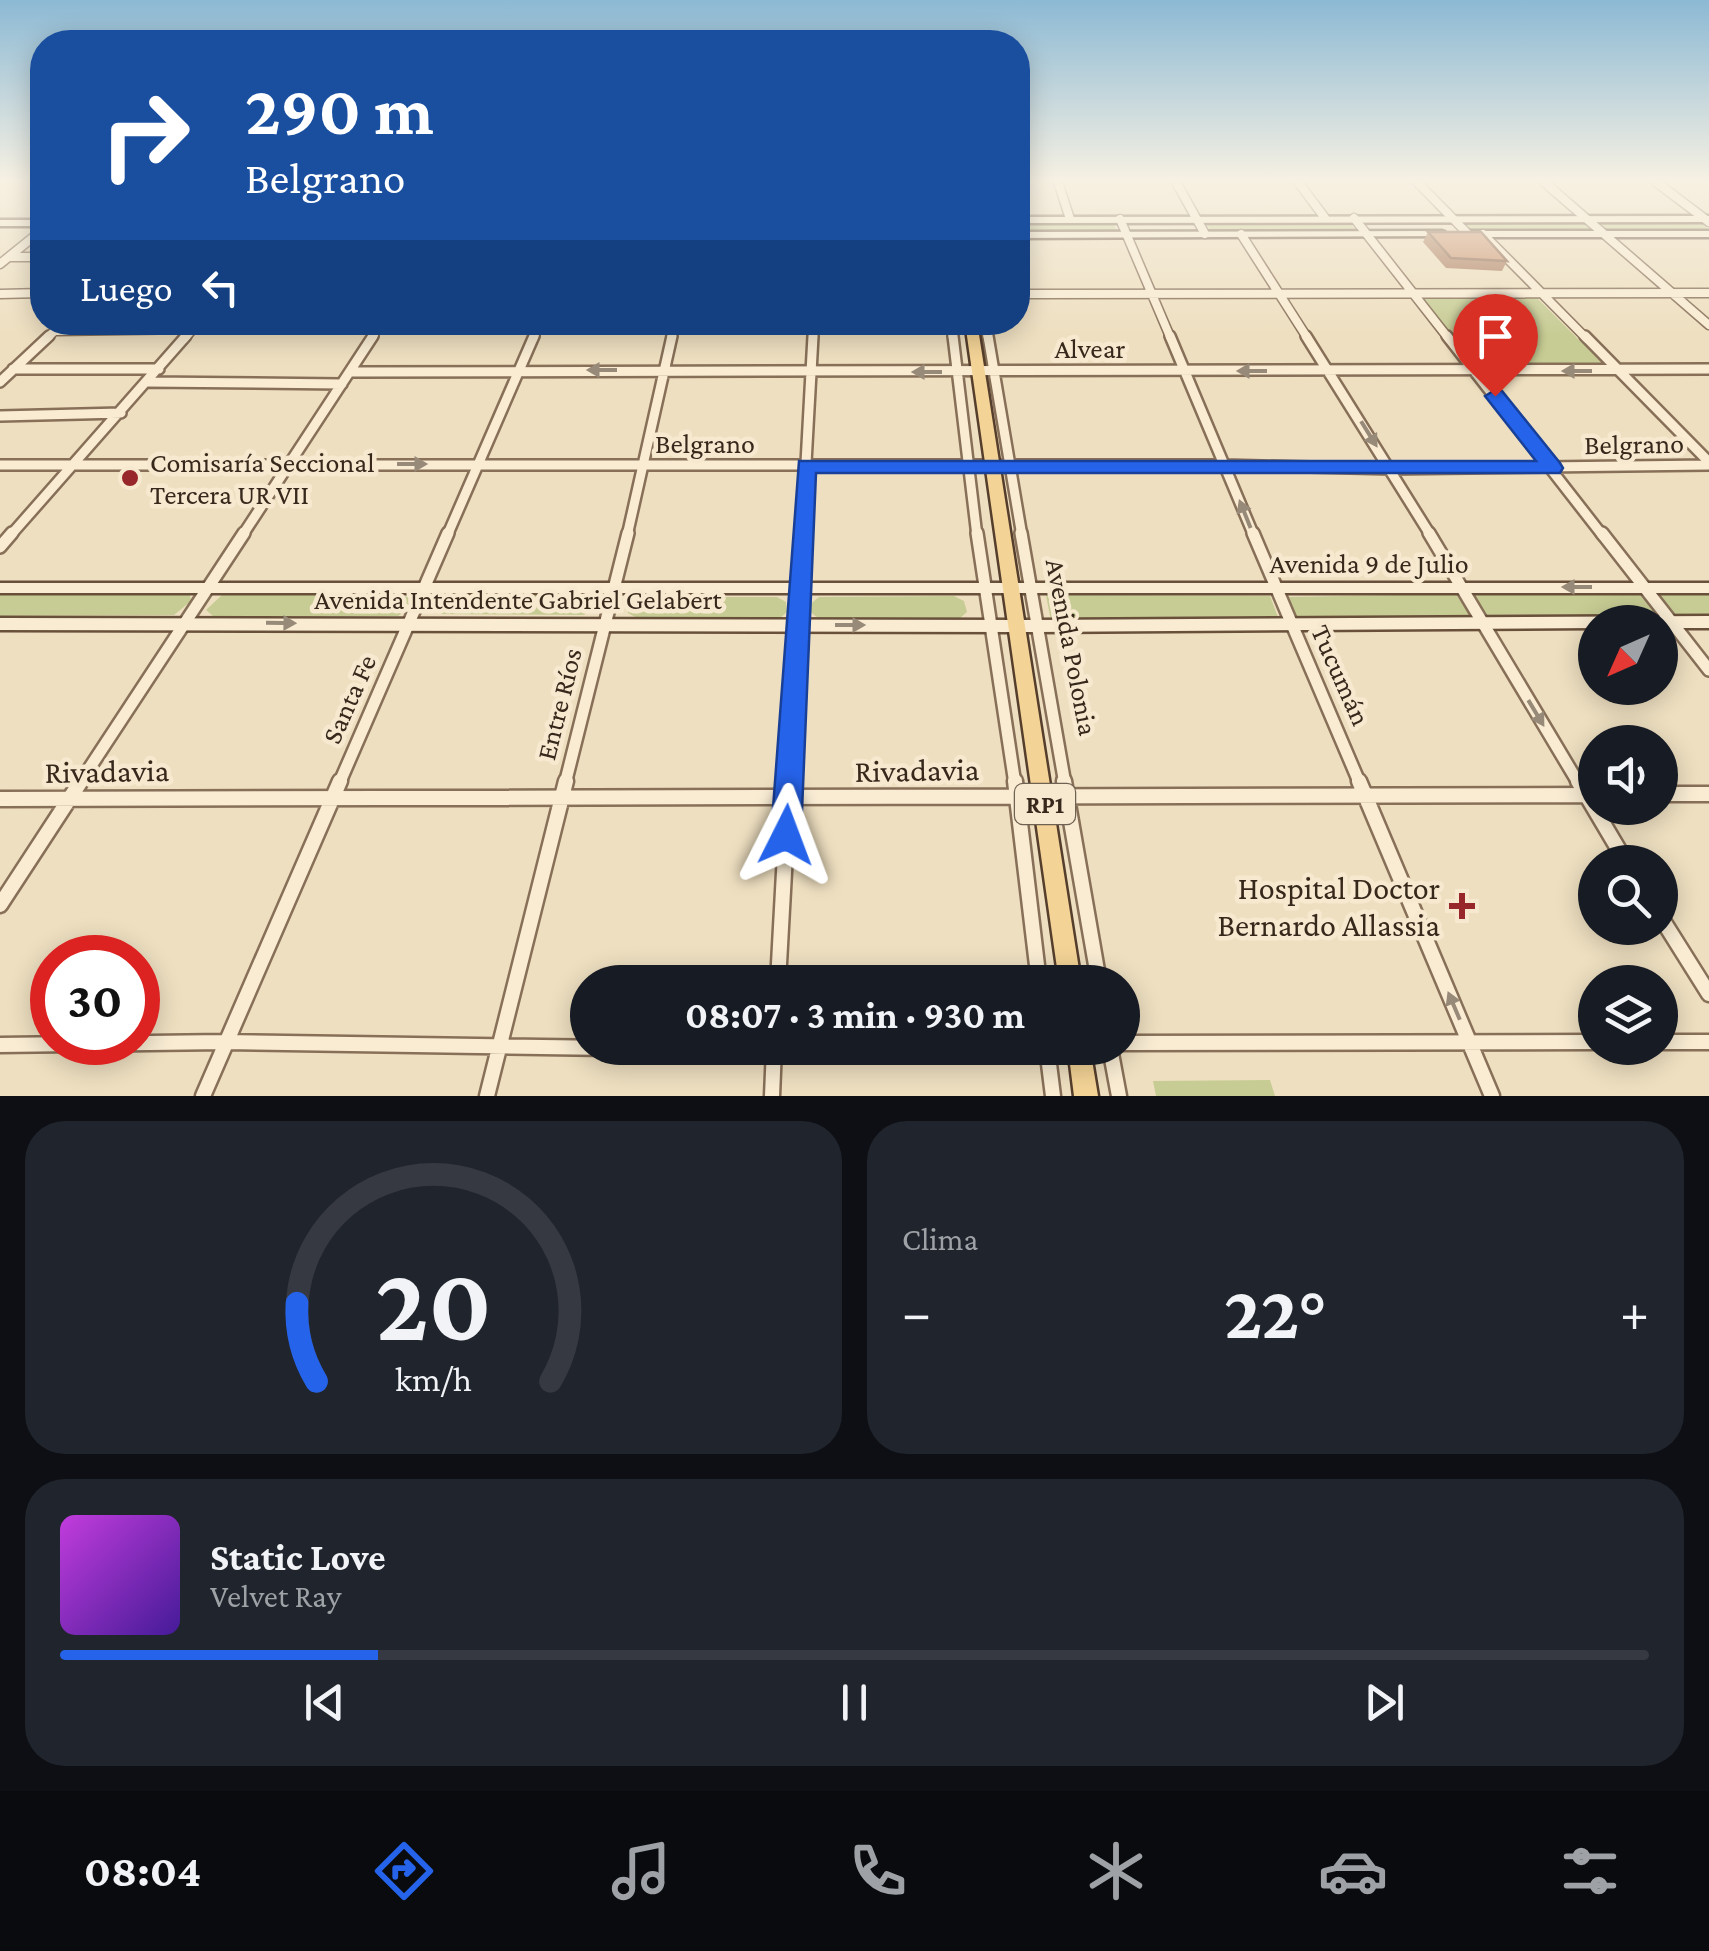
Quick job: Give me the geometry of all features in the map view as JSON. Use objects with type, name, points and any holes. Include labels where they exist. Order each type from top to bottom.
[{"type":"main road","points":[[1030,234],[1709,234]]},
{"type":"main road","name":"Avenida Polonia","points":[[974,335],[986,371],[992,465],[1068,965]]},
{"type":"main road","name":"Avenida Intendente Gabriel Gelabert","points":[[0,588],[1030,588]]},
{"type":"main road","name":"Avenida 9 de Julio","points":[[1030,588],[1709,588]]},
{"type":"main road","name":"Avenida Intendente Gabriel Gelabert","points":[[0,624],[605,622],[1036,626]]},
{"type":"main road","points":[[1036,626],[1578,622]]},
{"type":"main road","points":[[1678,622],[1709,622]]},
{"type":"main road","points":[[1081,1065],[1086,1096]]},
{"type":"street","points":[[1242,234],[1330,370],[1578,776]]},
{"type":"street","points":[[1364,234],[1658,605]]},
{"type":"street","points":[[1483,234],[1709,464]]},
{"type":"street","points":[[1604,234],[1709,324]]},
{"type":"street","name":"Tucumán","points":[[1128,235],[1492,1096]]},
{"type":"street","points":[[3,259],[30,236]]},
{"type":"street","points":[[3,259],[30,257]]},
{"type":"street","points":[[0,294],[30,294]]},
{"type":"street","points":[[1030,294],[1709,294]]},
{"type":"street","points":[[0,382],[50,335]]},
{"type":"street","points":[[0,547],[189,335]]},
{"type":"street","points":[[0,905],[374,335]]},
{"type":"street","name":"Santa Fe","points":[[203,1096],[534,335]]},
{"type":"street","name":"Entre Ríos","points":[[487,1096],[644,466],[672,335]]},
{"type":"street","points":[[779,965],[813,335]]},
{"type":"street","points":[[954,335],[988,625],[1017,796],[1038,965]]},
{"type":"street","name":"Avenida Polonia","points":[[985,335],[986,371],[1011,466],[1097,965]]},
{"type":"street","points":[[14,369],[159,369]]},
{"type":"street","name":"Alvear","points":[[350,372],[1709,370]]},
{"type":"street","points":[[148,382],[342,384]]},
{"type":"street","points":[[0,416],[121,413]]},
{"type":"street","name":"Belgrano","points":[[0,465],[1225,465],[1391,469],[1709,464]]},
{"type":"street","points":[[1678,631],[1709,670]]},
{"type":"street","points":[[1678,794],[1709,794]]},
{"type":"street","name":"Rivadavia","points":[[0,799],[1578,795]]},
{"type":"street","points":[[1678,945],[1709,994]]},
{"type":"street","points":[[0,1045],[224,1042],[570,1049]]},
{"type":"street","points":[[1140,1042],[1578,1042]]},
{"type":"street","points":[[1678,1042],[1709,1042]]},
{"type":"street","points":[[772,1096],[773,1065]]},
{"type":"street","points":[[1050,1065],[1054,1096]]},
{"type":"street","points":[[1113,1065],[1118,1096]]},
{"type":"green space","points":[[1422,298],[1537,298],[1605,366],[1479,366]]},
{"type":"green space","points":[[1641,592],[1651,605],[1578,605],[1578,616],[1484,617],[1470,594]]},
{"type":"green space","points":[[585,593],[594,598],[593,608],[584,615],[443,614],[434,609],[437,600],[451,594]]},
{"type":"green space","points":[[0,594],[190,595],[191,601],[174,615],[0,616]]},
{"type":"green space","points":[[223,594],[403,594],[410,599],[408,609],[398,616],[213,616],[206,610]]},
{"type":"green space","points":[[1456,594],[1472,619],[1296,620],[1287,597]]},
{"type":"green space","points":[[1046,595],[1270,596],[1279,620],[1051,621]]},
{"type":"green space","points":[[1658,595],[1709,595],[1709,617],[1678,618],[1678,605],[1666,605]]},
{"type":"green space","points":[[954,596],[964,601],[967,612],[960,618],[818,618],[809,611],[809,605],[819,597]]},
{"type":"green space","points":[[642,597],[777,597],[786,602],[787,612],[779,619],[637,618],[628,613],[629,604]]},
{"type":"green space","points":[[1270,1080],[1275,1096],[1156,1096],[1153,1081]]},
{"type":"building","points":[[1429,233],[1482,233],[1507,261],[1451,258]]},
{"type":"place","name":"Comisaría Seccional Tercera UR VII","points":[[130,478]]},
{"type":"place","name":"Hospital Doctor Bernardo Allassia","points":[[1462,906]]},
{"type":"route","points":[[786,835],[806,466],[1552,468],[1495,396]]}]
